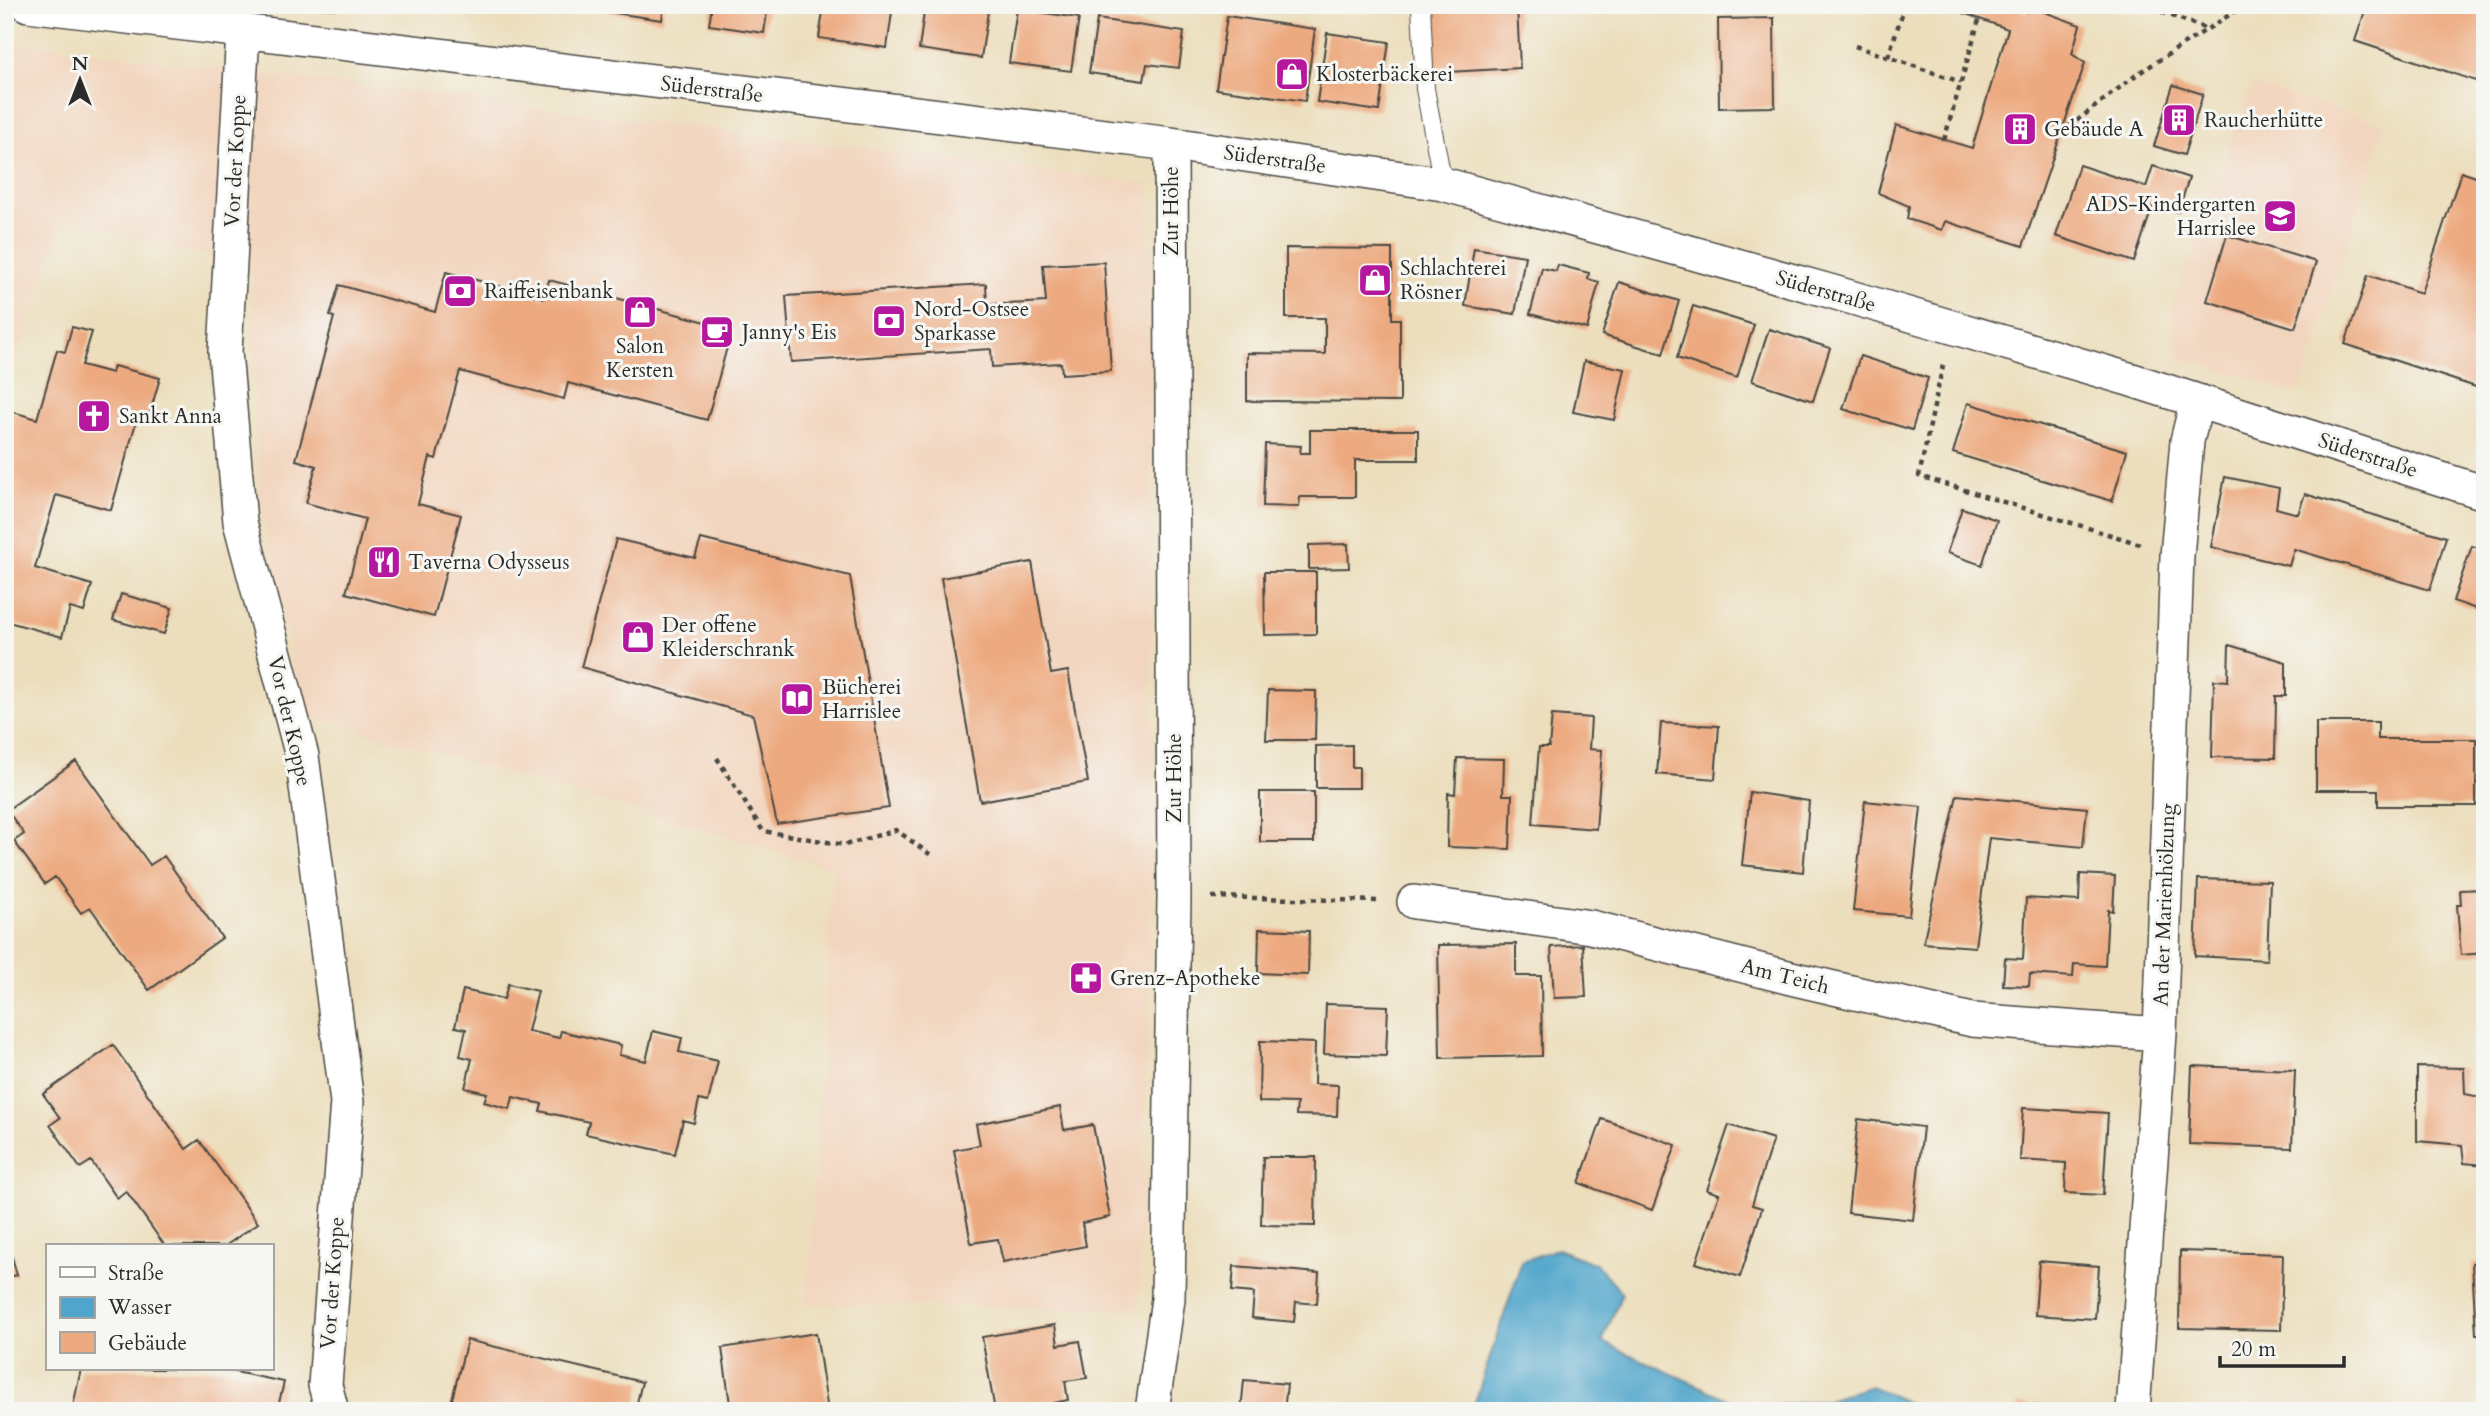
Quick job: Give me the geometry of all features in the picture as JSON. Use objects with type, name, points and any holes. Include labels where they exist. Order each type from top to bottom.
[{"type":"street","name":"Süderstraße","points":[[28,5],[1171,144],[1443,184],[1826,290],[2197,401],[2485,493]]},
{"type":"street","name":"Vor der Koppe","points":[[243,32],[225,352],[240,522],[302,756],[346,1102],[324,1385],[332,1411]]},
{"type":"street","name":"Zur Höhe","points":[[1152,1411],[1168,1299],[1174,897],[1171,144]]},
{"type":"street","name":"An der Marienhölzung","points":[[2133,1411],[2160,1034],[2177,556],[2187,441],[2197,401]]},
{"type":"street","name":"Am Teich","points":[[1414,902],[1591,927],[1795,979],[1972,1020],[2160,1034]]},
{"type":"lane","points":[[1421,5],[1425,89],[1443,184]]},
{"type":"path","points":[[1888,57],[1905,5]]},
{"type":"path","points":[[2143,5],[2207,29]]},
{"type":"path","points":[[2061,133],[2136,75],[2245,5]]},
{"type":"path","points":[[1944,140],[1979,20]]},
{"type":"path","points":[[1855,46],[1961,82]]},
{"type":"path","points":[[1952,328],[1919,476],[2177,556]]},
{"type":"path","points":[[717,758],[763,831],[845,845],[896,830],[931,855]]},
{"type":"path","points":[[1174,897],[1414,902]]},
{"type":"shaded area","points":[[5,41],[1149,184],[1153,858],[1139,1309],[807,1304],[833,868],[304,715],[259,495],[251,269],[64,217],[5,395]]},
{"type":"shaded area","name":"ADS-Kindergarten Harrislee","points":[[2252,84],[2385,125],[2299,394],[2179,357],[2172,307]]},
{"type":"water","points":[[1557,1249],[1596,1264],[1622,1293],[1602,1342],[1747,1408],[1828,1400],[1871,1386],[1926,1411],[1472,1411],[1522,1261]]},
{"type":"building","points":[[336,5],[336,9],[302,7]]},
{"type":"building","points":[[566,5],[589,5],[588,10]]},
{"type":"building","points":[[609,5],[664,5],[662,20],[608,12]]},
{"type":"building","points":[[712,5],[768,5],[764,33],[709,25]]},
{"type":"building","points":[[824,5],[893,5],[887,48],[819,38]]},
{"type":"building","points":[[925,5],[989,5],[981,58],[919,49]]},
{"type":"building","points":[[1517,5],[1520,68],[1430,73],[1427,7]]},
{"type":"building","name":"Gebäude A","points":[[1941,5],[2008,5],[2027,12],[2031,7],[2080,25],[2072,54],[2085,63],[2023,246],[1945,221],[1942,230],[1907,219],[1909,206],[1878,193],[1896,125],[1972,148],[2008,29]]},
{"type":"building","points":[[2367,5],[2485,5],[2485,84],[2355,41]]},
{"type":"building","points":[[1017,9],[1079,18],[1071,71],[1009,63]]},
{"type":"building","points":[[1227,16],[1315,29],[1305,101],[1216,89]]},
{"type":"building","points":[[1774,18],[1775,107],[1719,108],[1718,19]]},
{"type":"building","points":[[1097,19],[1184,32],[1179,68],[1147,64],[1144,81],[1089,73]]},
{"type":"building","points":[[1327,33],[1389,42],[1379,111],[1317,102]]},
{"type":"building","name":"Raucherhütte","points":[[2173,85],[2203,94],[2184,155],[2154,146]]},
{"type":"building","points":[[2079,165],[2146,187],[2153,166],[2189,178],[2178,212],[2153,205],[2134,262],[2056,236]]},
{"type":"building","points":[[2461,172],[2485,180],[2485,390],[2345,344],[2368,275],[2421,293]]},
{"type":"building","points":[[5,214],[12,216],[6,241],[5,241]]},
{"type":"building","points":[[2227,235],[2316,262],[2295,328],[2207,301]]},
{"type":"building","points":[[1286,248],[1392,249],[1392,319],[1400,319],[1400,402],[1247,401],[1247,353],[1325,354],[1325,318],[1286,318]]},
{"type":"building","points":[[1474,248],[1525,256],[1515,314],[1465,306]]},
{"type":"building","points":[[1104,262],[1111,371],[1062,374],[1061,363],[992,367],[991,349],[791,362],[786,296],[986,284],[987,305],[1046,302],[1043,265]]},
{"type":"building","points":[[1558,265],[1589,273],[1588,279],[1599,282],[1587,329],[1530,314],[1542,268],[1556,271]]},
{"type":"building","points":[[446,272],[544,298],[549,280],[732,329],[707,420],[568,383],[564,399],[460,371],[436,459],[430,457],[418,504],[461,515],[434,617],[346,593],[365,519],[306,503],[316,466],[296,460],[334,317],[330,316],[339,285],[435,312]]},
{"type":"building","points":[[1619,282],[1679,301],[1663,354],[1602,335]]},
{"type":"building","points":[[1693,306],[1754,325],[1737,378],[1677,358]]},
{"type":"building","name":"Sankt Anna","points":[[72,327],[92,332],[82,365],[112,373],[114,366],[160,378],[147,423],[137,419],[111,510],[56,495],[35,568],[92,585],[84,612],[70,608],[62,637],[5,621],[5,412],[6,410],[37,419],[57,350],[65,352]]},
{"type":"building","points":[[1769,329],[1830,348],[1813,401],[1752,381]]},
{"type":"building","points":[[1860,356],[1928,378],[1912,430],[1843,409]]},
{"type":"building","points":[[1584,361],[1625,369],[1614,420],[1573,412]]},
{"type":"building","points":[[1968,403],[2127,451],[2112,501],[1953,453]]},
{"type":"building","points":[[1310,430],[1418,430],[1418,460],[1355,460],[1355,497],[1300,497],[1299,507],[1263,506],[1265,444],[1301,446],[1300,453],[1310,453]]},
{"type":"building","points":[[2225,477],[2279,488],[2276,508],[2298,514],[2305,494],[2446,537],[2430,590],[2294,549],[2289,566],[2211,547]]},
{"type":"building","points":[[1962,508],[1997,520],[1982,565],[1947,553]]},
{"type":"building","points":[[616,539],[695,558],[701,539],[850,576],[889,808],[777,824],[753,715],[581,667]]},
{"type":"building","points":[[1348,544],[1349,568],[1309,569],[1309,545]]},
{"type":"building","points":[[2472,546],[2485,550],[2485,612],[2453,601]]},
{"type":"building","points":[[1032,562],[1051,674],[1068,671],[1088,782],[980,801],[941,578]]},
{"type":"building","points":[[1264,572],[1316,572],[1316,634],[1265,635]]},
{"type":"building","points":[[121,594],[172,608],[164,634],[113,620]]},
{"type":"building","points":[[2229,645],[2286,662],[2286,696],[2276,696],[2275,758],[2212,757],[2214,680],[2228,681]]},
{"type":"building","points":[[1268,690],[1316,691],[1315,740],[1266,740]]},
{"type":"building","points":[[1552,715],[1591,718],[1589,749],[1602,750],[1596,829],[1533,824],[1539,747],[1549,747]]},
{"type":"building","points":[[2316,722],[2378,722],[2378,739],[2476,739],[2476,806],[2378,806],[2378,790],[2316,790]]},
{"type":"building","points":[[1661,723],[1719,726],[1715,779],[1657,774]]},
{"type":"building","points":[[1352,745],[1352,767],[1359,767],[1359,788],[1316,788],[1316,746]]},
{"type":"building","points":[[1457,758],[1504,759],[1503,795],[1512,795],[1510,849],[1447,847],[1448,793],[1455,794]]},
{"type":"building","points":[[76,761],[150,865],[164,856],[222,938],[149,990],[90,907],[81,913],[55,877],[45,884],[14,841],[24,834],[7,810]]},
{"type":"building","points":[[1260,792],[1314,792],[1314,842],[1260,842]]},
{"type":"building","points":[[1750,792],[1809,801],[1803,872],[1742,865]]},
{"type":"building","points":[[1957,795],[2087,808],[2083,847],[1989,838],[1975,947],[1923,943]]},
{"type":"building","points":[[1865,801],[1921,807],[1909,916],[1853,911]]},
{"type":"building","points":[[2080,874],[2115,876],[2113,911],[2108,910],[2105,966],[2074,964],[2073,977],[2030,974],[2029,986],[2003,985],[2005,958],[2023,959],[2026,898],[2079,901]]},
{"type":"building","points":[[2198,879],[2270,881],[2267,960],[2195,956]]},
{"type":"building","points":[[2485,889],[2485,953],[2461,955],[2457,905],[2461,905],[2460,890]]},
{"type":"building","points":[[1259,929],[1309,931],[1308,975],[1258,973]]},
{"type":"building","points":[[1516,944],[1516,976],[1541,976],[1542,1056],[1440,1058],[1438,945]]},
{"type":"building","points":[[1583,945],[1586,997],[1554,998],[1551,947]]},
{"type":"building","points":[[508,984],[538,991],[528,1031],[559,1038],[561,1031],[621,1045],[619,1055],[646,1061],[653,1031],[682,1038],[679,1052],[718,1061],[708,1102],[699,1100],[694,1123],[683,1120],[675,1154],[586,1134],[589,1122],[540,1111],[542,1104],[513,1097],[510,1109],[484,1102],[487,1093],[465,1088],[472,1059],[460,1056],[466,1029],[455,1027],[463,990],[504,999]]},
{"type":"building","points":[[1326,1004],[1388,1006],[1386,1056],[1324,1054]]},
{"type":"building","points":[[1260,1041],[1315,1043],[1314,1084],[1338,1085],[1337,1116],[1296,1115],[1297,1103],[1259,1102]]},
{"type":"building","points":[[113,1045],[186,1149],[199,1140],[258,1223],[228,1244],[164,1244],[126,1191],[117,1198],[91,1161],[80,1168],[50,1125],[60,1118],[43,1094]]},
{"type":"building","points":[[2192,1066],[2295,1070],[2292,1148],[2189,1144]]},
{"type":"building","points":[[2417,1067],[2464,1068],[2465,1094],[2485,1098],[2485,1165],[2464,1163],[2462,1145],[2417,1141]]},
{"type":"building","points":[[1060,1107],[1064,1130],[1093,1125],[1110,1217],[1082,1223],[1086,1246],[1003,1262],[998,1239],[971,1243],[954,1150],[980,1145],[976,1124]]},
{"type":"building","points":[[2023,1108],[2108,1113],[2103,1195],[2065,1193],[2066,1163],[2020,1160]]},
{"type":"building","points":[[1602,1119],[1676,1145],[1652,1210],[1579,1183]]},
{"type":"building","points":[[1858,1119],[1923,1127],[1913,1220],[1848,1213]]},
{"type":"building","points":[[1729,1125],[1773,1139],[1752,1205],[1762,1208],[1740,1277],[1696,1263],[1719,1194],[1707,1190]]},
{"type":"building","points":[[1263,1157],[1316,1157],[1315,1226],[1261,1225]]},
{"type":"building","points":[[5,1236],[17,1275],[5,1278]]},
{"type":"building","points":[[2180,1251],[2283,1254],[2281,1330],[2179,1328]]},
{"type":"building","points":[[2039,1261],[2099,1266],[2095,1319],[2035,1315]]},
{"type":"building","points":[[2485,1262],[2485,1334],[2476,1334],[2472,1263]]},
{"type":"building","points":[[1234,1266],[1319,1273],[1317,1304],[1296,1302],[1294,1322],[1252,1318],[1254,1293],[1232,1291]]},
{"type":"building","points":[[1055,1325],[1058,1345],[1080,1341],[1087,1378],[1065,1381],[1068,1400],[1054,1403],[1056,1411],[995,1411],[982,1337]]},
{"type":"building","points":[[816,1333],[828,1411],[731,1411],[722,1348]]},
{"type":"building","points":[[467,1340],[642,1382],[635,1411],[449,1411]]},
{"type":"building","points":[[81,1370],[226,1370],[284,1382],[277,1411],[72,1411]]},
{"type":"building","points":[[1244,1380],[1287,1384],[1284,1411],[1241,1411]]},
{"type":"building","points":[[2018,1404],[2072,1409],[2072,1411],[2018,1411]]},
{"type":"place","name":"Klosterbäckerei","points":[[1292,74]]},
{"type":"place","name":"Raucherhütte","points":[[2179,120]]},
{"type":"place","name":"Gebäude A","points":[[2020,129]]},
{"type":"place","name":"ADS-Kindergarten Harrislee","points":[[2280,216]]},
{"type":"place","name":"Schlachterei Rösner","points":[[1375,280]]},
{"type":"place","name":"Raiffeisenbank","points":[[460,291]]},
{"type":"place","name":"Salon Kersten","points":[[640,312]]},
{"type":"place","name":"Nord-Ostsee Sparkasse","points":[[889,321]]},
{"type":"place","name":"Janny's Eis","points":[[717,332]]},
{"type":"place","name":"Sankt Anna","points":[[94,416]]},
{"type":"place","name":"Taverna Odysseus","points":[[384,562]]},
{"type":"place","name":"Der offene Kleiderschrank","points":[[638,637]]},
{"type":"place","name":"Bücherei Harrislee","points":[[797,699]]},
{"type":"place","name":"Grenz-Apotheke","points":[[1086,978]]}]
